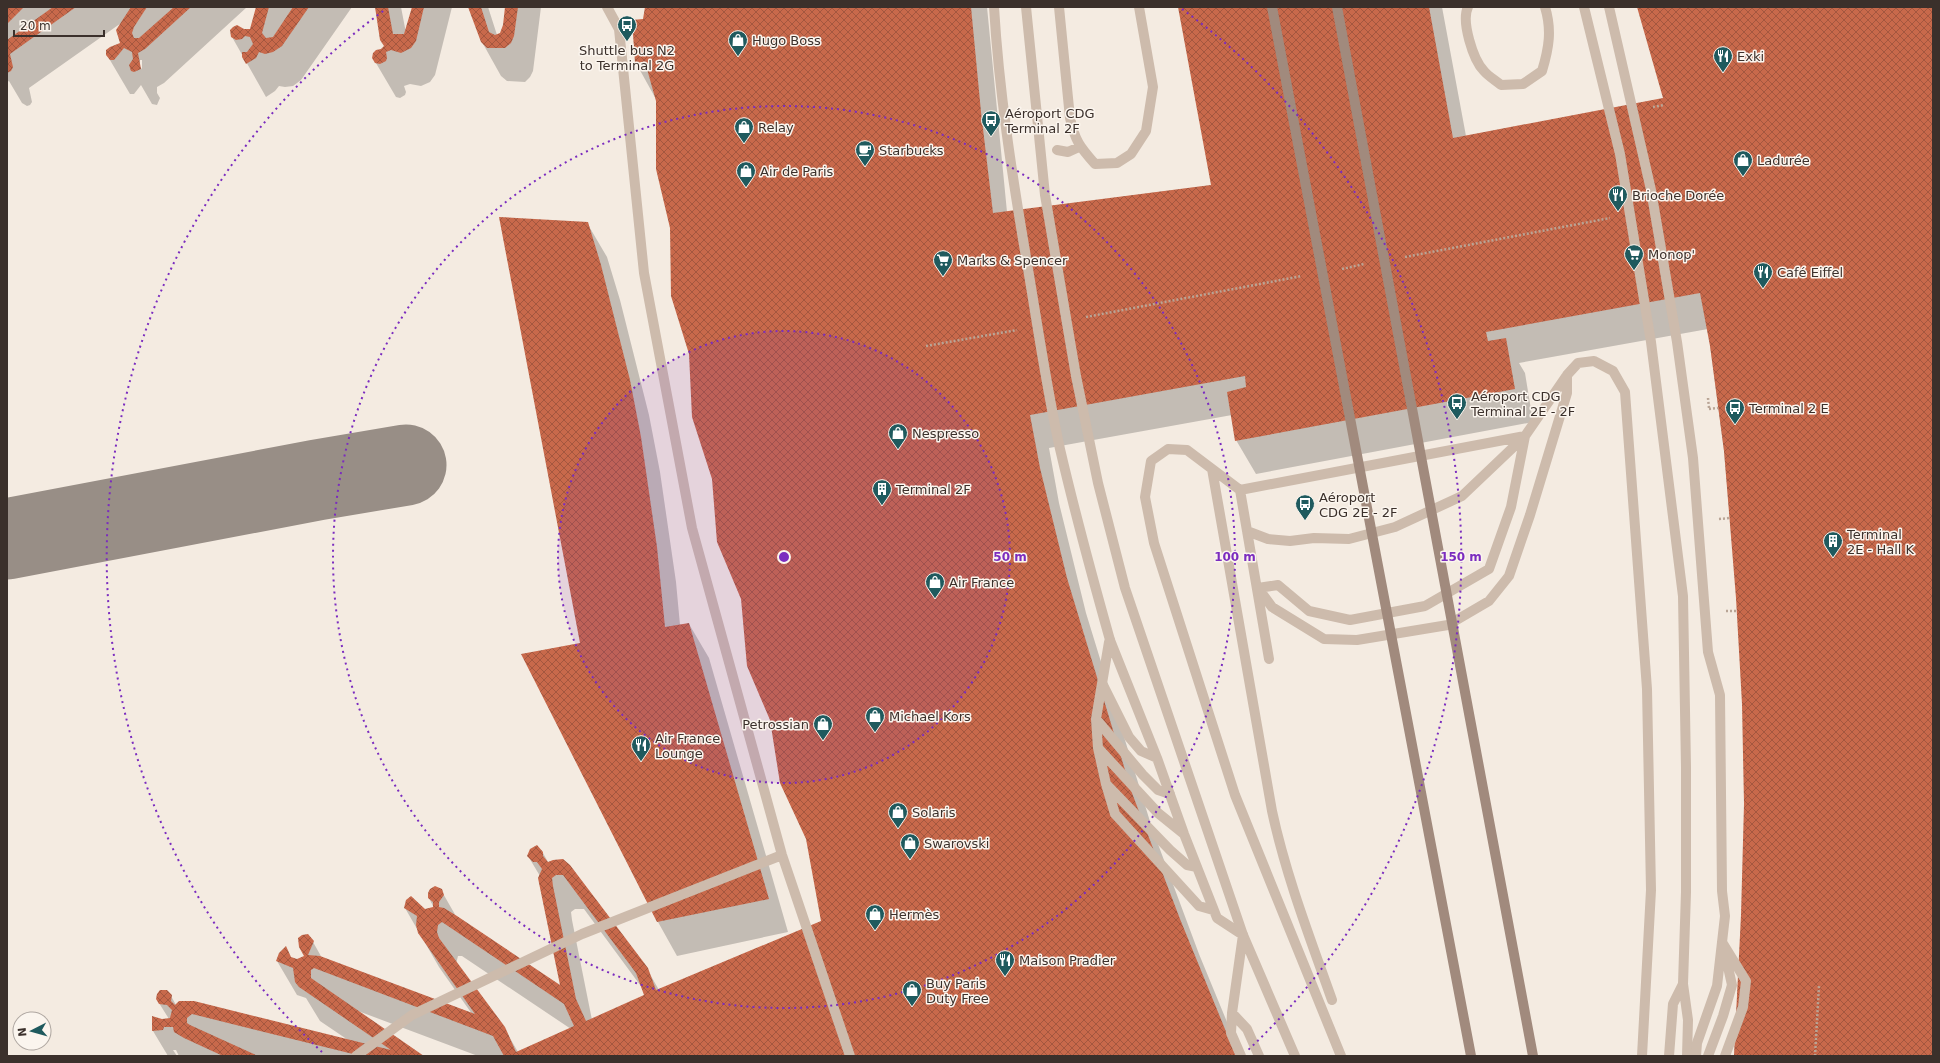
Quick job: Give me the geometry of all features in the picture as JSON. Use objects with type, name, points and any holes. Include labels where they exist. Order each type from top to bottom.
[{"type":"main road","points":[[1272,7],[1471,1056]]},
{"type":"main road","points":[[1337,7],[1533,1056]]},
{"type":"lane","points":[[607,7],[618,29],[644,273],[692,528],[782,855],[850,1056]]},
{"type":"lane","points":[[994,7],[1017,202],[1042,351],[1062,455],[1084,548],[1110,640],[1157,758],[1213,910],[1217,918],[1243,935]]},
{"type":"lane","points":[[1026,7],[1045,195],[1076,376],[1098,483],[1124,588],[1243,935],[1295,1056]]},
{"type":"lane","points":[[1059,7],[1070,118],[1073,133],[1079,147],[1095,164],[1117,163],[1131,154],[1146,131],[1153,87],[1139,7]]},
{"type":"lane","points":[[1468,7],[1467,30],[1472,52],[1483,71],[1501,85],[1523,84],[1542,71],[1549,46],[1548,18],[1545,7]]},
{"type":"lane","points":[[1584,7],[1620,154],[1652,342],[1683,596],[1686,782],[1686,892],[1683,984],[1688,1020],[1687,1056]]},
{"type":"lane","points":[[1609,7],[1651,190],[1677,342],[1694,458],[1708,652],[1720,695],[1722,891],[1725,916],[1717,986],[1697,1042],[1696,1056]]},
{"type":"lane","points":[[1057,150],[1068,152],[1079,147]]},
{"type":"lane","points":[[1247,531],[1268,539],[1290,541],[1314,538],[1349,539],[1395,527],[1462,496],[1525,436],[1567,375],[1578,363],[1594,361],[1613,371],[1625,392],[1647,689],[1651,890],[1642,1056]]},
{"type":"lane","points":[[1258,588],[1272,607],[1324,639],[1357,640],[1448,625],[1489,601],[1509,576],[1528,522],[1567,393],[1567,375]]},
{"type":"lane","points":[[1240,490],[1525,436]]},
{"type":"lane","points":[[1258,588],[1278,585],[1309,611],[1350,620],[1425,606],[1489,569],[1511,507],[1525,436]]},
{"type":"lane","points":[[1269,659],[1240,490],[1187,450],[1168,449],[1151,461],[1145,497],[1154,543],[1235,795],[1341,1056]]},
{"type":"lane","points":[[1212,469],[1279,846],[1332,1000]]},
{"type":"lane","points":[[1110,640],[1096,719],[1098,748],[1106,784],[1115,814],[1199,906],[1213,910]]},
{"type":"lane","points":[[1103,685],[1129,737],[1141,751],[1157,758]]},
{"type":"lane","points":[[1096,719],[1143,775],[1158,790],[1170,794]]},
{"type":"lane","points":[[1098,748],[1158,812],[1184,834]]},
{"type":"lane","points":[[1106,784],[1170,850],[1187,865],[1197,867]]},
{"type":"lane","points":[[356,1056],[412,1016],[582,934],[782,855]]},
{"type":"lane","points":[[1241,1056],[1231,1033],[1232,1013],[1243,935]]},
{"type":"lane","points":[[1708,1056],[1723,1016],[1732,985],[1722,942]]},
{"type":"lane","points":[[1722,942],[1746,981],[1743,1007],[1725,1056]]},
{"type":"lane","points":[[1669,1056],[1673,1004],[1683,984]]},
{"type":"lane","points":[[1232,1013],[1247,1029],[1259,1056]]},
{"type":"path","points":[[926,346],[1013,330]]},
{"type":"path","points":[[1815,1056],[1819,986]]},
{"type":"building","points":[[7,7],[24,7],[7,24]]},
{"type":"building","points":[[53,7],[76,7],[10,54],[13,67],[11,71],[7,73],[7,40]]},
{"type":"building","points":[[131,7],[147,7],[134,27],[132,33],[134,38],[139,38],[174,7],[191,7],[145,49],[138,53],[141,69],[134,72],[131,71],[129,65],[133,59],[132,52],[124,48],[114,60],[110,60],[106,55],[106,50],[120,43],[116,30]]},
{"type":"building","points":[[256,7],[269,7],[262,33],[266,38],[273,37],[293,7],[309,7],[282,46],[273,52],[265,54],[259,52],[256,58],[246,64],[242,57],[242,52],[247,52],[253,44],[250,37],[245,36],[242,39],[236,40],[231,37],[230,30],[237,25],[244,29],[250,29]]},
{"type":"building","points":[[375,7],[388,7],[393,34],[404,34],[412,7],[424,7],[416,41],[411,48],[401,53],[391,50],[386,52],[386,61],[380,64],[375,63],[372,58],[373,53],[376,50],[381,49],[384,46],[380,40]]},
{"type":"building","points":[[468,7],[481,7],[489,32],[495,35],[500,33],[503,25],[505,7],[518,7],[514,36],[511,43],[505,48],[487,48],[481,42]]},
{"type":"building","points":[[645,7],[971,7],[981,112],[993,213],[1211,185],[1178,7],[1429,7],[1453,138],[1663,98],[1637,7],[1933,7],[1933,1056],[1734,1056],[1741,915],[1744,804],[1742,704],[1736,598],[1724,451],[1710,346],[1700,293],[1486,332],[1488,341],[1506,338],[1515,389],[1235,441],[1227,392],[1246,387],[1245,376],[1030,415],[1040,468],[1067,578],[1132,793],[1180,919],[1236,1056],[504,1056],[493,1036],[314,968],[311,970],[311,978],[424,1056],[361,1056],[192,1014],[187,1018],[187,1023],[190,1025],[258,1056],[223,1056],[184,1038],[174,1032],[173,1027],[164,1027],[163,1030],[152,1031],[152,1016],[162,1019],[170,1018],[172,1010],[167,1005],[159,1004],[156,999],[160,990],[167,990],[172,995],[171,1001],[175,1005],[179,1001],[194,1001],[391,1050],[299,987],[295,982],[293,968],[276,961],[279,953],[286,946],[291,957],[297,959],[304,956],[299,947],[298,938],[302,935],[308,934],[314,941],[308,955],[320,956],[475,1014],[418,933],[416,925],[417,916],[404,908],[406,900],[411,896],[425,909],[433,907],[433,902],[428,898],[428,893],[430,889],[435,886],[442,889],[444,895],[439,902],[439,907],[444,908],[457,916],[560,985],[538,878],[542,869],[537,862],[533,862],[527,856],[530,849],[537,845],[543,852],[543,856],[548,862],[563,859],[570,865],[648,968],[656,990],[821,921],[806,839],[780,783],[770,720],[747,666],[741,599],[717,542],[712,479],[692,417],[689,354],[671,296],[670,228],[656,169],[656,101],[645,62],[635,63],[632,20],[643,19]],"holes":[[[556,875],[563,875],[636,973],[644,995],[586,1021],[576,999],[553,886],[552,878]],[[442,922],[564,1004],[574,1026],[516,1052],[505,1027],[439,938],[437,932],[438,925]]]},
{"type":"building","points":[[499,217],[588,222],[601,265],[630,380],[641,437],[657,547],[665,627],[689,623],[769,899],[657,922],[521,654],[580,643]]},
{"type":"taxiway","points":[[7,539],[317,480],[406,465]]},
{"type":"place","name":"Shuttle bus N2 to Terminal 2G","points":[[627,42]]},
{"type":"place","name":"Hugo Boss","points":[[738,57]]},
{"type":"place","name":"Exki","points":[[1723,73]]},
{"type":"place","name":"Aéroport CDG Terminal 2F","points":[[991,137]]},
{"type":"place","name":"Relay","points":[[744,144]]},
{"type":"place","name":"Starbucks","points":[[865,167]]},
{"type":"place","name":"Ladurée","points":[[1743,177]]},
{"type":"place","name":"Air de Paris","points":[[746,188]]},
{"type":"place","name":"Brioche Dorée","points":[[1618,212]]},
{"type":"place","name":"Monop'","points":[[1634,271]]},
{"type":"place","name":"Marks & Spencer","points":[[943,277]]},
{"type":"place","name":"Café Eiffel","points":[[1763,289]]},
{"type":"place","name":"Aéroport CDG Terminal 2E - 2F","points":[[1457,420]]},
{"type":"place","name":"Terminal 2 E","points":[[1735,425]]},
{"type":"place","name":"Nespresso","points":[[898,450]]},
{"type":"place","name":"Terminal 2F","points":[[882,506]]},
{"type":"place","name":"Aéroport CDG 2E - 2F","points":[[1305,521]]},
{"type":"place","name":"Terminal 2E - Hall K","points":[[1833,558]]},
{"type":"place","name":"Air France","points":[[935,599]]},
{"type":"place","name":"Michael Kors","points":[[875,733]]},
{"type":"place","name":"Petrossian","points":[[823,741]]},
{"type":"place","name":"Air France Lounge","points":[[641,762]]},
{"type":"place","name":"Solaris","points":[[898,829]]},
{"type":"place","name":"Swarovski","points":[[910,860]]},
{"type":"place","name":"Hermès","points":[[875,931]]},
{"type":"place","name":"Maison Pradier","points":[[1005,977]]},
{"type":"place","name":"Buy Paris Duty Free","points":[[912,1007]]}]
